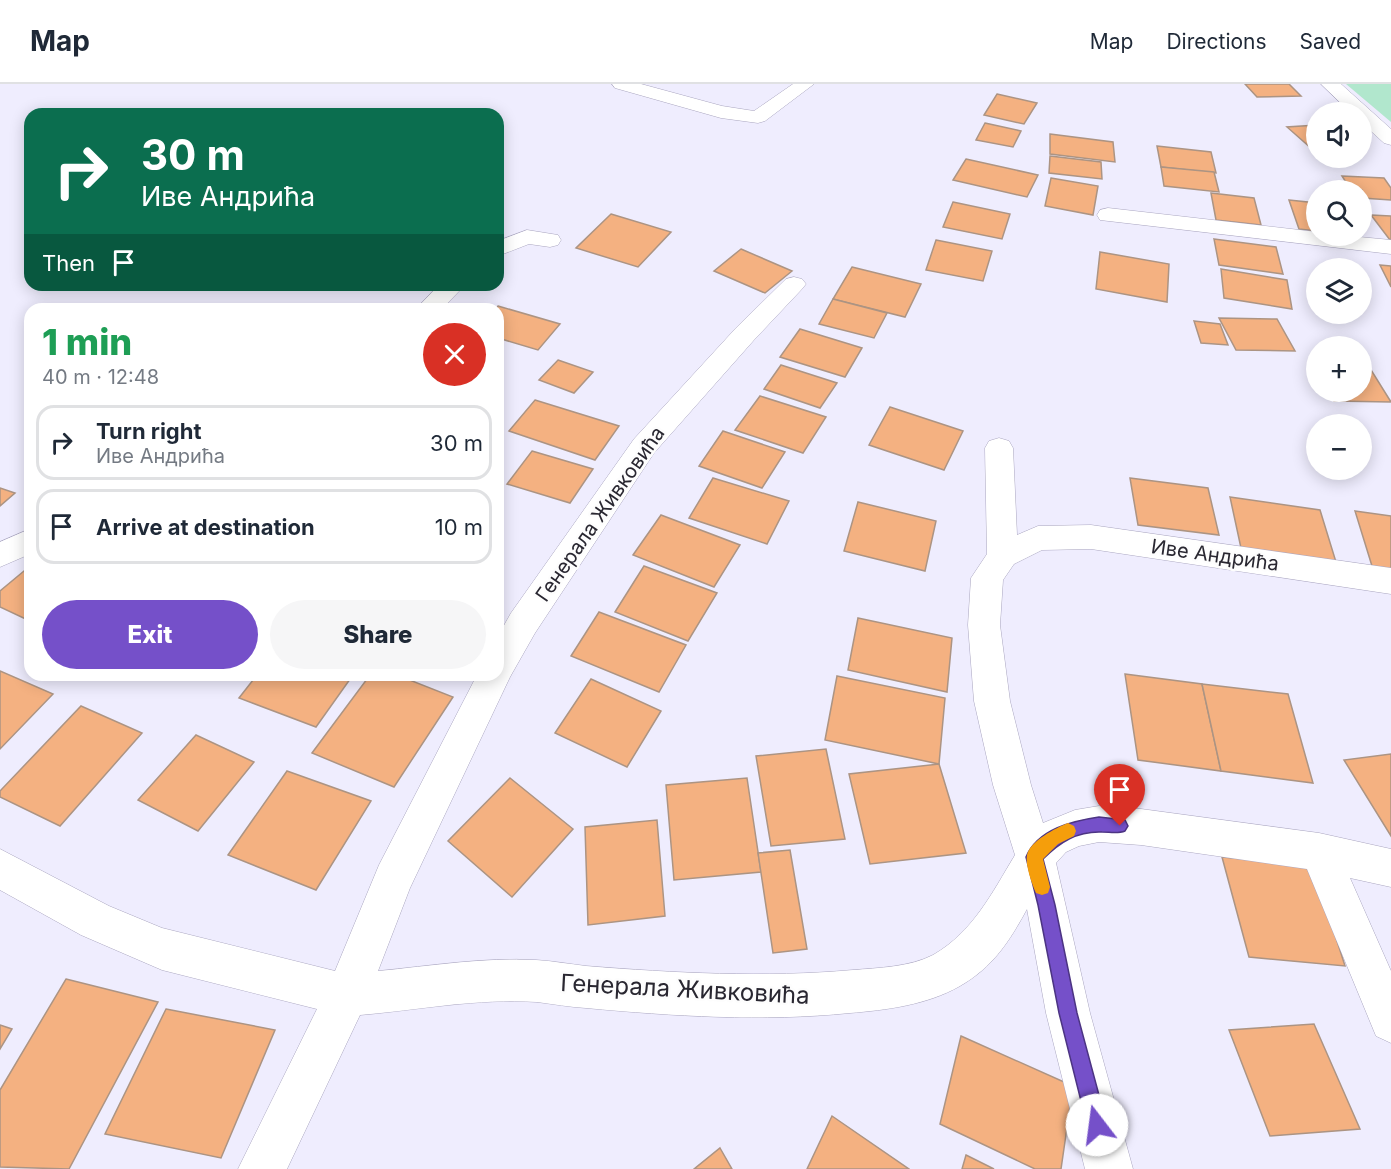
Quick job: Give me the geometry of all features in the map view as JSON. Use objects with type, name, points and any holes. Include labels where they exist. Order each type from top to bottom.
[{"type":"street","points":[[621,84],[721,112],[758,117],[805,84]]},
{"type":"street","points":[[1330,84],[1391,139]]},
{"type":"street","points":[[1108,215],[1391,247]]},
{"type":"street","points":[[504,247],[527,237],[550,240]]},
{"type":"street","name":"Генерала Живковића","points":[[504,650],[644,446],[745,334],[794,284]]},
{"type":"street","points":[[434,303],[447,291]]},
{"type":"street","points":[[999,448],[1003,556],[987,578],[984,625],[992,701],[1012,785],[1035,857],[1047,905],[1068,1013],[1109,1169]]},
{"type":"street","name":"Иве Андрића","points":[[1003,556],[1038,538],[1091,537],[1391,581]]},
{"type":"street","points":[[0,555],[24,544]]},
{"type":"street","name":"Генерала Живковића","points":[[262,1169],[347,994],[393,879],[488,681]]},
{"type":"street","points":[[1035,857],[1052,839],[1075,828],[1099,824],[1141,827],[1319,852],[1391,868]]},
{"type":"street","points":[[1319,852],[1391,1021]]},
{"type":"street","name":"Генерала Живковића","points":[[0,868],[95,921],[162,948],[243,971],[347,994],[492,981],[536,981],[586,987],[753,996],[806,996],[881,989],[916,982],[944,972],[971,953],[992,932],[1035,857]]},
{"type":"green space","points":[[1346,84],[1391,84],[1391,122],[1372,106],[1372,102],[1367,102]]},
{"type":"building","points":[[1245,84],[1289,84],[1301,96],[1257,97]]},
{"type":"building","points":[[997,94],[1037,103],[1024,124],[984,115]]},
{"type":"building","points":[[985,123],[1021,131],[1013,147],[976,140]]},
{"type":"building","points":[[1306,126],[1306,144],[1287,127]]},
{"type":"building","points":[[1050,134],[1113,142],[1115,162],[1050,154]]},
{"type":"building","points":[[1157,146],[1211,152],[1216,173],[1161,167]]},
{"type":"building","points":[[1050,156],[1101,162],[1102,179],[1049,173]]},
{"type":"building","points":[[966,159],[1038,175],[1027,197],[953,180]]},
{"type":"building","points":[[1161,167],[1214,172],[1219,192],[1164,186]]},
{"type":"building","points":[[1342,176],[1384,178],[1391,188],[1391,200],[1372,199],[1372,180],[1345,180]]},
{"type":"building","points":[[1051,178],[1098,186],[1093,215],[1045,206]]},
{"type":"building","points":[[1211,193],[1254,198],[1261,225],[1216,220]]},
{"type":"building","points":[[1289,200],[1306,202],[1306,230],[1299,229]]},
{"type":"building","points":[[953,202],[1010,214],[1002,239],[943,227]]},
{"type":"building","points":[[611,214],[671,232],[638,267],[576,248]]},
{"type":"building","points":[[1372,215],[1391,216],[1390,240],[1372,216]]},
{"type":"building","points":[[1214,239],[1276,247],[1283,274],[1219,265]]},
{"type":"building","points":[[936,240],[992,251],[983,281],[926,270]]},
{"type":"building","points":[[741,249],[792,271],[765,293],[714,271]]},
{"type":"building","points":[[1100,252],[1169,264],[1167,302],[1096,289]]},
{"type":"building","points":[[1380,265],[1391,266],[1391,287]]},
{"type":"building","points":[[852,267],[921,284],[905,317],[833,299]]},
{"type":"building","points":[[1221,269],[1287,280],[1292,309],[1224,298]]},
{"type":"building","points":[[833,299],[887,313],[874,338],[819,324]]},
{"type":"building","points":[[504,308],[560,324],[538,350],[504,340]]},
{"type":"building","points":[[1219,318],[1277,319],[1295,351],[1236,350]]},
{"type":"building","points":[[1194,321],[1220,324],[1228,345],[1201,343]]},
{"type":"building","points":[[800,329],[862,348],[845,377],[780,357]]},
{"type":"building","points":[[558,360],[593,372],[574,393],[539,380]]},
{"type":"building","points":[[781,365],[837,383],[820,408],[764,389]]},
{"type":"building","points":[[1372,371],[1391,402],[1372,402]]},
{"type":"building","points":[[760,396],[826,417],[803,453],[735,430]]},
{"type":"building","points":[[535,400],[619,426],[595,460],[509,431]]},
{"type":"building","points":[[890,407],[963,431],[944,470],[869,445]]},
{"type":"building","points":[[723,431],[785,452],[762,488],[699,466]]},
{"type":"building","points":[[532,451],[593,469],[570,503],[507,484]]},
{"type":"building","points":[[713,478],[789,501],[767,544],[689,518]]},
{"type":"building","points":[[1130,478],[1208,488],[1219,535],[1138,525]]},
{"type":"building","points":[[0,488],[15,493],[0,506]]},
{"type":"building","points":[[1230,497],[1320,510],[1336,562],[1241,548]]},
{"type":"building","points":[[858,502],[936,521],[925,571],[844,551]]},
{"type":"building","points":[[1355,511],[1391,516],[1391,569],[1372,566]]},
{"type":"building","points":[[661,515],[740,545],[714,587],[633,555]]},
{"type":"building","points":[[644,566],[717,593],[688,641],[615,612]]},
{"type":"building","points":[[24,571],[24,618],[0,607],[0,591]]},
{"type":"building","points":[[599,612],[686,645],[659,692],[571,656]]},
{"type":"building","points":[[858,618],[952,638],[947,692],[848,670]]},
{"type":"building","points":[[0,671],[53,694],[0,749]]},
{"type":"building","points":[[1125,674],[1202,684],[1221,771],[1138,760]]},
{"type":"building","points":[[837,676],[945,698],[939,764],[825,740]]},
{"type":"building","points":[[591,679],[661,711],[627,767],[555,733]]},
{"type":"building","points":[[252,681],[349,681],[316,727],[239,698]]},
{"type":"building","points":[[366,681],[412,681],[453,697],[394,787],[312,753]]},
{"type":"building","points":[[1202,684],[1288,694],[1313,783],[1221,771]]},
{"type":"building","points":[[81,706],[142,733],[60,826],[0,797],[0,791]]},
{"type":"building","points":[[196,735],[254,762],[198,831],[138,800]]},
{"type":"building","points":[[826,749],[845,839],[771,846],[756,756]]},
{"type":"building","points":[[1391,754],[1391,836],[1344,760]]},
{"type":"building","points":[[939,764],[966,853],[870,864],[849,774]]},
{"type":"building","points":[[287,771],[371,801],[316,890],[228,855]]},
{"type":"building","points":[[510,778],[573,829],[512,897],[448,841]]},
{"type":"building","points":[[747,778],[761,872],[674,880],[666,785]]},
{"type":"building","points":[[657,820],[665,916],[588,925],[585,827]]},
{"type":"building","points":[[790,850],[807,949],[773,953],[758,853]]},
{"type":"building","points":[[1222,857],[1313,865],[1345,966],[1249,957]]},
{"type":"building","points":[[66,979],[158,1002],[69,1169],[0,1167],[0,1090]]},
{"type":"building","points":[[166,1009],[275,1030],[221,1158],[105,1134]]},
{"type":"building","points":[[1314,1024],[1360,1129],[1270,1136],[1229,1030]]},
{"type":"building","points":[[0,1025],[12,1029],[0,1049]]},
{"type":"building","points":[[961,1036],[1073,1086],[1061,1169],[1035,1169],[940,1124]]},
{"type":"building","points":[[832,1116],[909,1169],[807,1169]]},
{"type":"building","points":[[720,1148],[732,1169],[694,1169]]},
{"type":"building","points":[[966,1155],[994,1169],[962,1169]]},
{"type":"slow traffic","points":[[1042,887],[1035,857],[1052,839],[1068,831]]},
{"type":"route","points":[[1097,1125],[1068,1013],[1047,905],[1035,857],[1052,839],[1075,828],[1099,824],[1120,826]]}]
